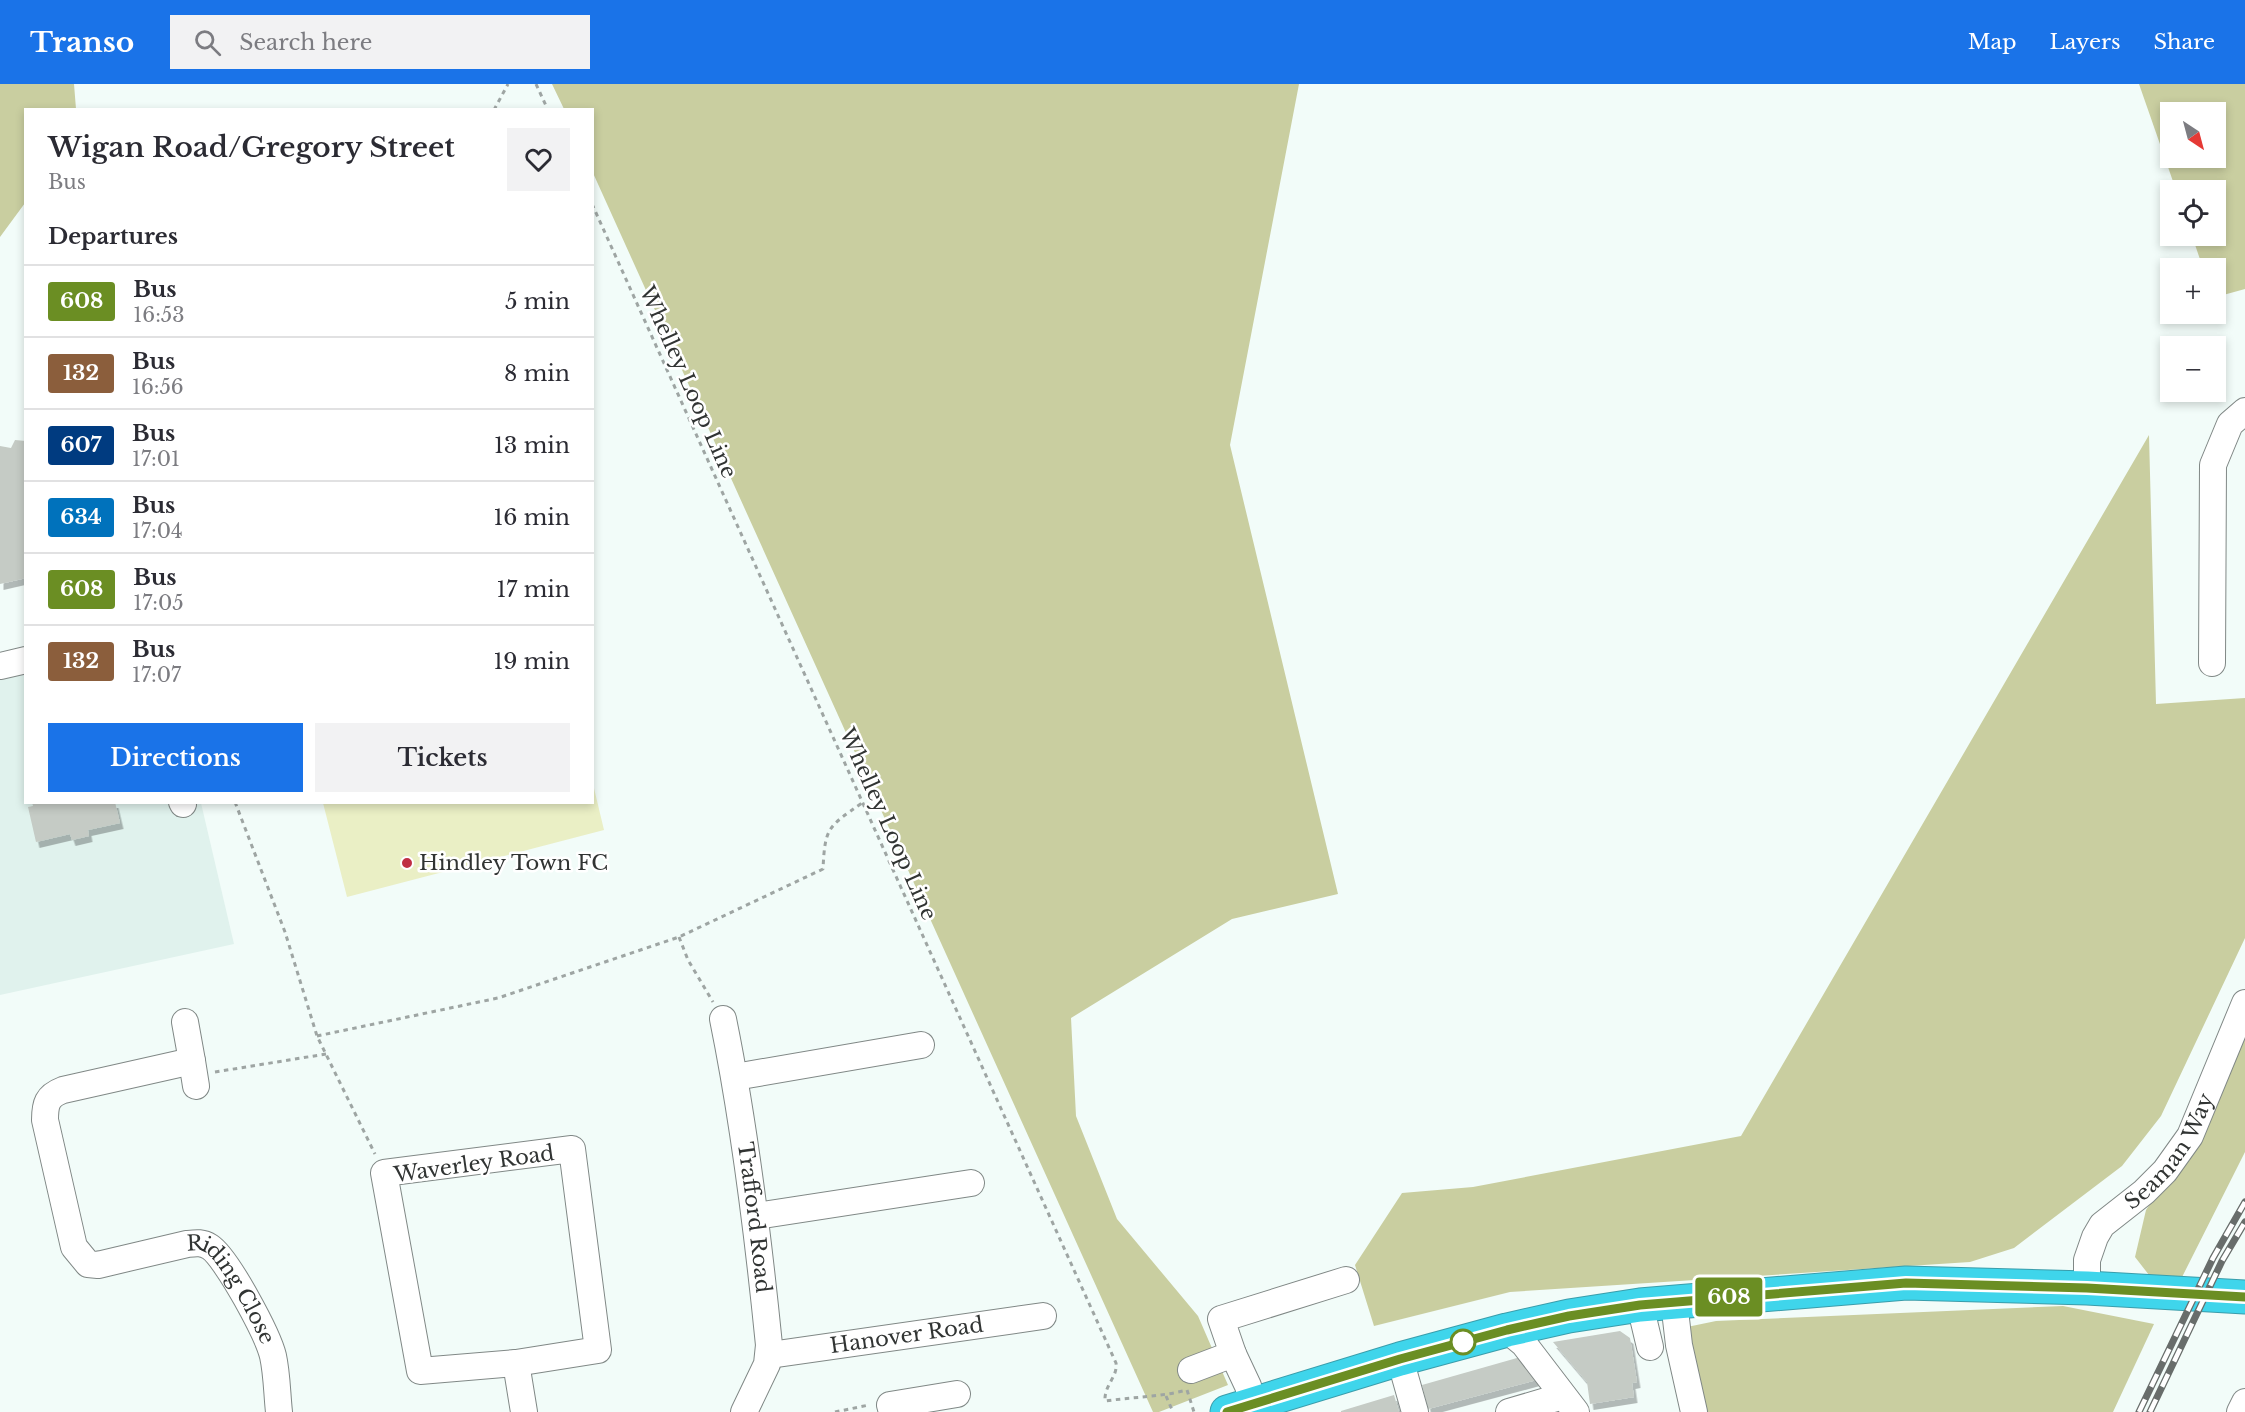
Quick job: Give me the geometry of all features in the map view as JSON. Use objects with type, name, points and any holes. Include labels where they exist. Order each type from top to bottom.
[{"type":"highway","points":[[1240,1407],[1507,1330],[1569,1316],[1640,1305],[1906,1283],[2087,1288],[2245,1297]]},
{"type":"street","points":[[2212,663],[2213,465],[2230,424],[2245,411]]},
{"type":"street","points":[[0,666],[24,660]]},
{"type":"street","name":"Seaman Way","points":[[2087,1288],[2087,1260],[2095,1237],[2102,1225],[2144,1192],[2165,1171],[2190,1136],[2245,1003]]},
{"type":"street","name":"Trafford Road","points":[[723,1019],[735,1077],[756,1216],[770,1355]]},
{"type":"street","points":[[185,1022],[194,1074]]},
{"type":"street","points":[[735,1077],[920,1043]]},
{"type":"street","name":"Riding Close","points":[[194,1074],[63,1090],[53,1094],[47,1100],[45,1120],[74,1247],[88,1264],[98,1265],[187,1244],[200,1243],[211,1247],[228,1269],[267,1340],[273,1357],[279,1412]]},
{"type":"street","name":"Waverley Road","points":[[572,1149],[598,1350],[516,1363],[420,1371],[384,1173],[572,1149]]},
{"type":"street","points":[[756,1216],[970,1182]]},
{"type":"street","points":[[1240,1407],[1248,1386],[1233,1354],[1221,1319],[1346,1280]]},
{"type":"street","points":[[1674,1302],[1679,1345],[1694,1412]]},
{"type":"street","points":[[1640,1305],[1650,1347]]},
{"type":"street","name":"Hanover Road","points":[[770,1355],[1044,1319]]},
{"type":"street","points":[[1507,1330],[1524,1344],[1569,1404],[1509,1412]]},
{"type":"street","points":[[1191,1370],[1233,1354]]},
{"type":"street","points":[[744,1412],[770,1355]]},
{"type":"street","points":[[1400,1359],[1415,1412]]},
{"type":"street","points":[[516,1363],[525,1412]]},
{"type":"street","points":[[891,1409],[957,1394]]},
{"type":"street","points":[[2240,1412],[2245,1402]]},
{"type":"path","points":[[495,108],[508,84]]},
{"type":"path","points":[[536,84],[547,108]]},
{"type":"path","name":"Whelley Loop Line","points":[[594,208],[1116,1363],[1117,1368],[1104,1391],[1105,1401],[1137,1396],[1166,1396]]},
{"type":"path","points":[[317,1036],[498,998],[678,937],[824,869],[824,842],[834,823],[862,803]]},
{"type":"path","points":[[236,804],[285,932],[317,1036],[384,1173]]},
{"type":"path","points":[[678,937],[688,960],[723,1019]]},
{"type":"path","points":[[194,1074],[326,1054]]},
{"type":"path","points":[[1173,1412],[1166,1396],[1187,1390],[1194,1412]]},
{"type":"path","points":[[836,1412],[873,1405],[891,1409]]},
{"type":"shaded area","points":[[24,668],[24,804],[201,804],[234,944],[0,995],[0,674]]},
{"type":"green space","points":[[0,84],[74,84],[76,108],[24,108],[24,204],[0,237]]},
{"type":"green space","points":[[552,84],[1299,84],[1230,445],[1338,894],[1232,919],[1071,1018],[1076,1116],[1117,1219],[1198,1316],[1228,1385],[1159,1412],[1153,1412],[594,175],[594,108],[564,108]]},
{"type":"green space","points":[[2139,84],[2245,84],[2245,289],[2226,294],[2226,258],[2200,258],[2195,246],[2226,246],[2226,180],[2173,180],[2168,168],[2226,168],[2226,102],[2160,102],[2160,144]]},
{"type":"green space","points":[[2149,435],[2156,704],[2245,698],[2245,938],[2161,1116],[2122,1166],[2014,1248],[1970,1262],[1510,1292],[1374,1326],[1355,1265],[1402,1193],[1473,1187],[1741,1136]]},
{"type":"green space","name":"Hindley Town FC","points":[[594,788],[604,830],[347,897],[323,804],[594,804]]},
{"type":"green space","points":[[2245,1029],[2245,1152],[2175,1291],[2156,1284],[2135,1257],[2146,1210],[2204,1122]]},
{"type":"green space","points":[[2063,1306],[2154,1324],[2113,1412],[1702,1412],[1687,1327],[1716,1321]]},
{"type":"building","points":[[15,440],[24,441],[24,578],[0,584],[0,446],[11,448]]},
{"type":"building","points":[[32,804],[115,804],[120,823],[88,830],[89,836],[72,840],[70,834],[36,842],[28,807],[33,806]]},
{"type":"building","points":[[1620,1331],[1630,1338],[1637,1382],[1632,1383],[1634,1397],[1590,1404],[1587,1382],[1553,1342]]},
{"type":"building","points":[[1524,1356],[1540,1379],[1428,1409],[1422,1385]]},
{"type":"building","points":[[1394,1395],[1399,1412],[1341,1412],[1341,1411]]},
{"type":"railway","points":[[2139,1412],[2213,1258],[2245,1202]]},
{"type":"railway","points":[[2150,1412],[2222,1261],[2245,1222]]},
{"type":"bus line","name":"608","points":[[1227,1412],[1400,1359],[1507,1330],[1569,1316],[1640,1305],[1906,1283],[2087,1288],[2245,1297]]},
{"type":"place","name":"Hindley Town FC","points":[[407,863]]}]
